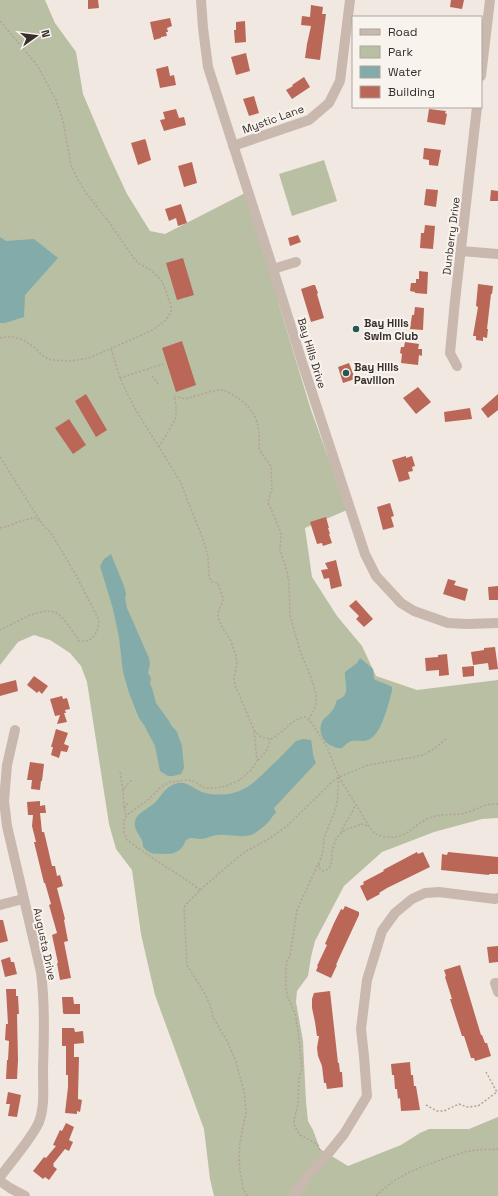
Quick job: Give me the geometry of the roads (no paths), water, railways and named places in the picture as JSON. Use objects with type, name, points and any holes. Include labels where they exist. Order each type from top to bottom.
[{"type":"street","name":"Bay Hills Drive","points":[[201,0],[208,67],[365,554],[376,576],[401,603],[414,611],[448,623],[498,623]]},
{"type":"street","name":"Mystic Lane","points":[[233,146],[309,120],[329,103],[340,81],[350,0]]},
{"type":"street","points":[[482,68],[490,0]]},
{"type":"street","name":"Dunberry Drive","points":[[457,366],[450,353],[478,108]]},
{"type":"street","points":[[461,250],[498,254]]},
{"type":"street","points":[[273,269],[296,262]]},
{"type":"street","name":"Augusta Drive","points":[[0,1177],[30,1138],[39,1122],[43,1105],[44,1015],[41,972],[7,826],[4,801],[7,765],[15,730]]},
{"type":"street","points":[[294,1196],[306,1178],[344,1134],[367,1096],[361,1029],[367,980],[382,931],[395,913],[412,899],[425,893],[439,892],[495,899],[498,898]]},
{"type":"street","points":[[0,905],[23,899]]},
{"type":"street","points":[[498,983],[495,983],[498,992]]},
{"type":"street","points":[[0,1181],[25,1196]]},
{"type":"water","points":[[0,237],[6,241],[34,239],[58,258],[25,295],[24,317],[5,323],[0,323]]},
{"type":"water","points":[[111,554],[124,586],[127,608],[149,658],[150,664],[148,673],[151,678],[150,684],[156,703],[177,732],[182,746],[184,768],[181,774],[168,776],[160,771],[155,746],[139,718],[129,693],[123,672],[119,637],[113,609],[100,566],[104,559]]},
{"type":"water","points":[[360,658],[373,669],[374,679],[392,687],[392,691],[381,726],[373,737],[366,741],[351,741],[342,748],[336,748],[327,743],[323,738],[320,729],[321,723],[333,710],[337,700],[342,698],[346,692],[345,672],[357,663]]},
{"type":"water","points":[[303,739],[311,740],[313,755],[316,763],[274,808],[276,813],[262,828],[247,836],[218,835],[202,839],[189,838],[180,849],[169,854],[151,853],[143,847],[142,840],[135,825],[136,818],[154,803],[169,787],[175,784],[184,783],[208,794],[226,794],[239,791],[258,779],[296,741]]},
{"type":"place","name":"Bay Hills Swim Club","points":[[356,329]]},
{"type":"place","name":"Bay Hills Pavilion","points":[[346,373]]}]
